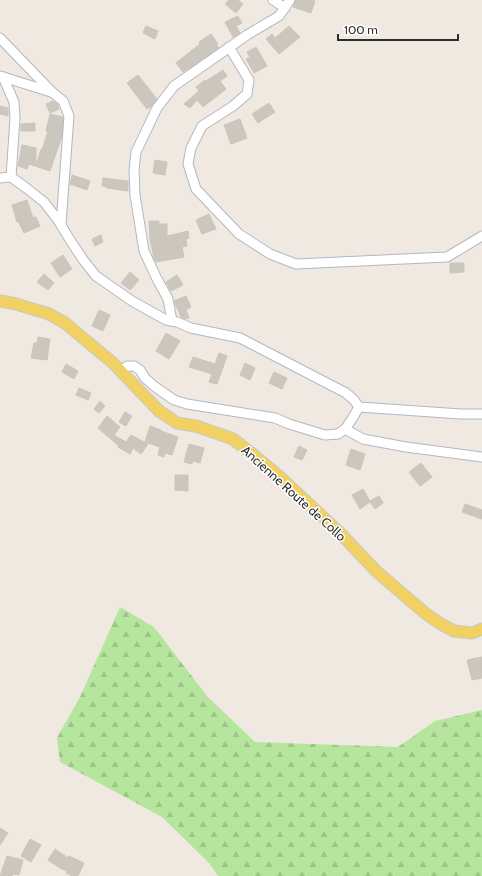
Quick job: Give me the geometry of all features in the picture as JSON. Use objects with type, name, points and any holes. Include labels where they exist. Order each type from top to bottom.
[{"type":"main road","name":"Ancienne Route de Collo","points":[[0,301],[16,304],[49,314],[65,323],[113,363],[160,411],[177,423],[196,426],[233,440],[255,456],[280,477],[340,533],[376,571],[439,624],[454,630],[472,633],[482,629]]},
{"type":"street","points":[[273,0],[285,8]]},
{"type":"street","points":[[172,321],[168,299],[144,251],[135,195],[134,170],[136,152],[157,108],[174,86],[247,35],[279,16],[290,0]]},
{"type":"street","points":[[0,38],[63,102],[69,116],[61,224]]},
{"type":"street","points":[[229,47],[249,80],[247,94],[233,106],[202,126],[191,148],[188,164],[196,189],[239,234],[270,254],[296,264],[447,257],[482,236]]},
{"type":"street","points":[[1,77],[52,92]]},
{"type":"street","points":[[1,77],[14,102],[15,118],[11,178]]},
{"type":"street","points":[[0,178],[11,178],[44,202],[61,224],[84,261],[96,276],[132,301],[166,320],[191,328],[240,338],[346,393],[359,407]]},
{"type":"street","points":[[121,371],[127,366],[134,366],[140,370],[145,378],[154,386],[174,400],[187,404],[275,418],[325,435],[338,434],[345,429],[359,407]]},
{"type":"street","points":[[359,407],[482,414]]},
{"type":"street","points":[[345,429],[363,439],[406,447],[482,457]]},
{"type":"green space","points":[[120,607],[154,627],[207,696],[255,742],[398,747],[435,721],[482,710],[482,876],[218,876],[209,863],[162,817],[60,762],[57,738],[80,697]]},
{"type":"building","points":[[229,0],[238,0],[243,4],[236,13],[225,4]]},
{"type":"building","points":[[296,0],[315,1],[311,13],[293,7]]},
{"type":"building","points":[[238,16],[242,23],[236,26],[240,33],[233,37],[225,22]]},
{"type":"building","points":[[146,26],[158,31],[155,39],[143,33]]},
{"type":"building","points":[[289,26],[300,37],[279,54],[266,39],[272,34],[275,38]]},
{"type":"building","points":[[211,34],[219,48],[183,72],[176,63],[200,44],[199,42]]},
{"type":"building","points":[[256,47],[267,66],[254,73],[246,59],[250,57],[247,52]]},
{"type":"building","points":[[223,70],[227,76],[220,81],[226,89],[203,107],[197,100],[190,108],[184,104],[199,91],[196,87]]},
{"type":"building","points":[[138,75],[157,99],[152,106],[147,109],[127,83]]},
{"type":"building","points":[[53,101],[57,104],[59,109],[50,113],[46,104]]},
{"type":"building","points":[[269,103],[275,112],[258,123],[252,114]]},
{"type":"building","points":[[0,106],[8,108],[8,116],[0,114]]},
{"type":"building","points":[[50,114],[63,117],[62,136],[50,171],[29,164],[27,169],[18,166],[22,145],[36,148],[36,166],[48,131],[46,131]]},
{"type":"building","points":[[240,119],[247,138],[231,144],[224,125]]},
{"type":"building","points":[[35,123],[35,131],[21,131],[21,124]]},
{"type":"building","points":[[155,160],[167,162],[165,175],[153,173]]},
{"type":"building","points":[[72,175],[90,181],[87,190],[70,184]]},
{"type":"building","points":[[103,178],[128,181],[128,191],[102,186]]},
{"type":"building","points":[[27,200],[33,218],[36,217],[40,226],[24,233],[18,221],[17,222],[12,205]]},
{"type":"building","points":[[209,214],[216,229],[202,234],[196,220]]},
{"type":"building","points":[[149,221],[159,221],[159,224],[167,224],[167,236],[188,231],[189,238],[186,239],[187,246],[182,247],[184,257],[156,262],[150,240]]},
{"type":"building","points":[[101,235],[103,242],[95,246],[92,239]]},
{"type":"building","points":[[63,255],[72,269],[60,277],[51,263]]},
{"type":"building","points":[[450,263],[464,263],[464,272],[450,273]]},
{"type":"building","points":[[130,272],[139,280],[130,290],[121,283]]},
{"type":"building","points":[[44,274],[54,283],[48,290],[37,282]]},
{"type":"building","points":[[177,275],[183,285],[171,291],[166,282]]},
{"type":"building","points":[[186,296],[191,307],[186,310],[189,318],[186,319],[181,317],[174,301]]},
{"type":"building","points":[[99,310],[110,315],[103,331],[92,326]]},
{"type":"building","points":[[166,333],[180,341],[169,359],[156,351]]},
{"type":"building","points":[[38,337],[50,339],[47,360],[31,358],[34,343],[37,343]]},
{"type":"building","points":[[219,353],[227,356],[217,384],[209,382],[212,374],[189,367],[193,357],[215,364]]},
{"type":"building","points":[[245,363],[255,368],[250,380],[240,375]]},
{"type":"building","points":[[66,364],[78,371],[74,379],[62,372]]},
{"type":"building","points":[[274,372],[287,378],[282,389],[269,383]]},
{"type":"building","points":[[79,388],[91,393],[88,400],[76,395]]},
{"type":"building","points":[[100,401],[105,406],[99,413],[94,409]]},
{"type":"building","points":[[125,412],[132,416],[126,426],[119,422]]},
{"type":"building","points":[[107,416],[120,427],[114,435],[126,442],[131,435],[148,444],[141,454],[133,448],[130,454],[118,447],[119,446],[98,428]]},
{"type":"building","points":[[150,426],[178,437],[172,455],[165,453],[164,457],[158,455],[160,447],[145,442]]},
{"type":"building","points":[[189,444],[204,448],[200,463],[193,461],[192,464],[184,462]]},
{"type":"building","points":[[299,446],[307,450],[302,460],[294,457]]},
{"type":"building","points":[[351,449],[365,454],[360,470],[346,465]]},
{"type":"building","points":[[421,463],[432,477],[420,486],[409,472]]},
{"type":"building","points":[[175,475],[188,475],[188,491],[175,490]]},
{"type":"building","points":[[363,489],[370,501],[379,496],[383,503],[375,509],[370,502],[360,509],[352,495]]},
{"type":"building","points":[[465,504],[482,510],[482,519],[462,512]]},
{"type":"building","points":[[482,657],[482,678],[472,680],[467,660]]},
{"type":"building","points":[[0,828],[8,833],[0,845]]},
{"type":"building","points":[[30,839],[41,845],[31,862],[21,856]]},
{"type":"building","points":[[55,849],[68,858],[69,856],[84,863],[78,876],[72,876],[66,873],[67,871],[48,860]]},
{"type":"building","points":[[7,856],[23,860],[19,875],[13,874],[12,876],[0,876]]}]
